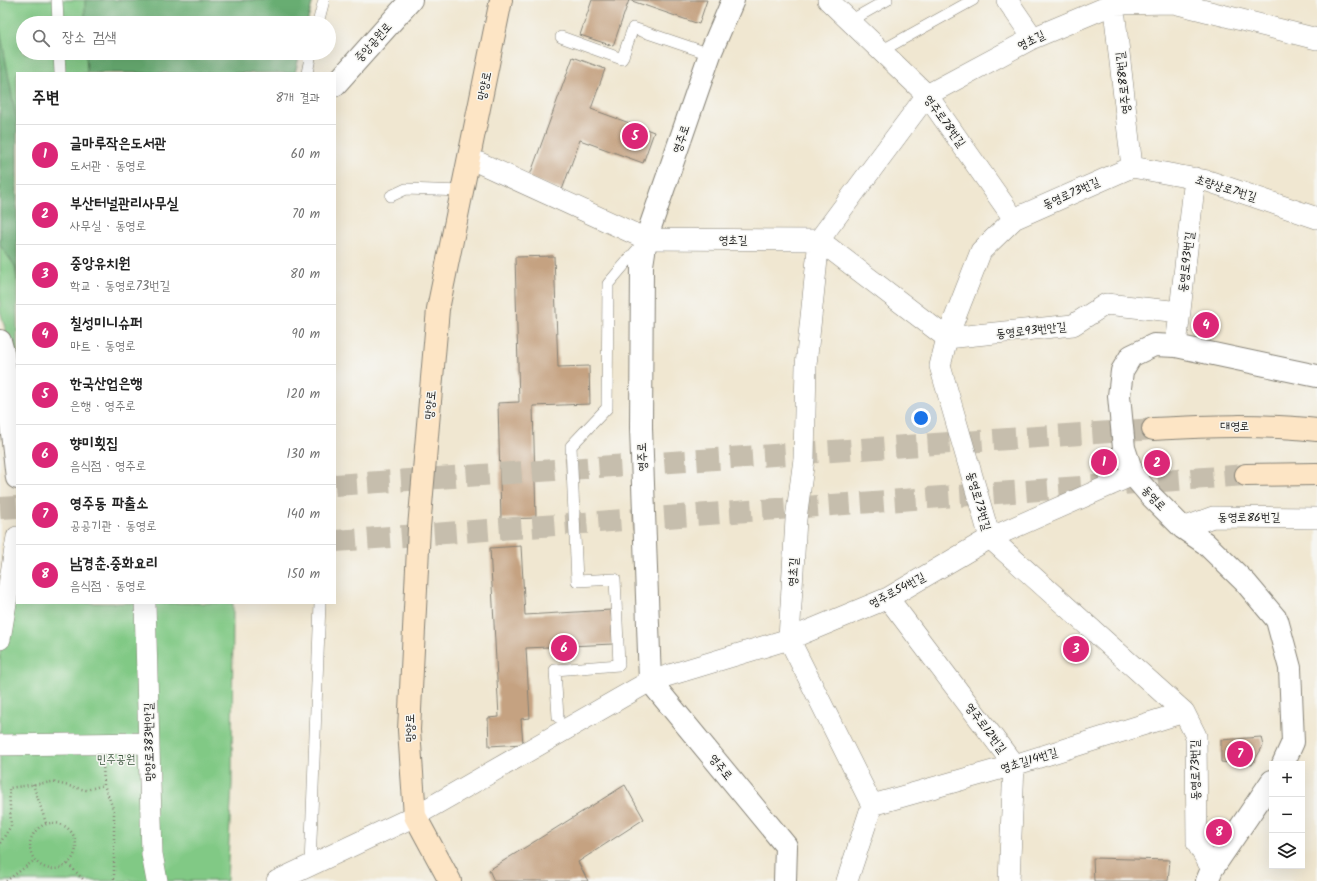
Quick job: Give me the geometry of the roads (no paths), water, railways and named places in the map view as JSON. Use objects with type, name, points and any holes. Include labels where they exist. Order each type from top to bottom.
[{"type":"main road","name":"망양로","points":[[450,881],[416,816],[409,730],[419,528],[438,309],[502,0]]},
{"type":"main road","name":"대영로","points":[[1153,429],[1223,426],[1290,427],[1317,430]]},
{"type":"main road","points":[[1246,475],[1317,474]]},
{"type":"street","name":"중앙공원로","points":[[336,84],[410,0]]},
{"type":"street","name":"영주로","points":[[733,0],[710,54],[646,239],[642,265],[641,428],[650,681],[786,846],[785,881]]},
{"type":"street","name":"영주로78번길","points":[[828,0],[927,95],[1014,219]]},
{"type":"street","points":[[1007,0],[1033,38]]},
{"type":"street","name":"영초길","points":[[872,805],[789,639],[796,519],[804,459],[806,365],[819,240],[927,95],[1033,38],[1113,2],[1183,3],[1317,39]]},
{"type":"street","name":"영주로88번길","points":[[1113,2],[1132,167]]},
{"type":"street","points":[[469,158],[646,239]]},
{"type":"street","name":"초량상로7번길","points":[[1132,167],[1208,181],[1317,218]]},
{"type":"street","name":"동영로73번길","points":[[1132,167],[1014,219],[981,251],[947,338],[940,366],[990,538],[1184,712],[1196,736],[1197,843],[1209,875]]},
{"type":"street","name":"동영로93번길","points":[[1176,346],[1196,178]]},
{"type":"street","name":"영초길","points":[[646,239],[819,240]]},
{"type":"street","points":[[819,240],[947,338]]},
{"type":"street","name":"동영로93번안길","points":[[947,338],[1073,326],[1106,304],[1180,312]]},
{"type":"street","points":[[0,341],[3,352],[16,469]]},
{"type":"street","name":"동영로","points":[[1284,761],[1292,742],[1290,668],[1277,620],[1246,583],[1204,543],[1183,528],[1133,475],[1124,448],[1119,396],[1122,371],[1131,356],[1154,345],[1176,346],[1317,376]]},
{"type":"street","name":"영주로54번길","points":[[416,816],[650,681],[789,639],[888,598],[990,538],[1133,475]]},
{"type":"street","name":"동영로86번길","points":[[1183,528],[1213,517],[1317,518]]},
{"type":"street","points":[[0,639],[16,543]]},
{"type":"street","name":"영주로12번길","points":[[888,598],[1014,765],[1009,881]]},
{"type":"street","name":"망양로383번안길","points":[[145,604],[152,854],[157,881]]},
{"type":"street","name":"영초길14번길","points":[[872,805],[1014,765],[1184,712]]},
{"type":"street","points":[[0,745],[149,743]]},
{"type":"street","points":[[1209,875],[1269,785]]},
{"type":"street","points":[[847,881],[872,805]]},
{"type":"street","points":[[277,881],[416,816]]},
{"type":"lane","points":[[57,0],[58,16]]},
{"type":"lane","points":[[320,16],[324,0]]},
{"type":"lane","points":[[850,21],[887,0]]},
{"type":"lane","points":[[881,51],[974,0]]},
{"type":"lane","points":[[560,37],[622,60],[634,28],[710,54]]},
{"type":"lane","points":[[59,60],[60,72]]},
{"type":"lane","points":[[307,72],[310,60]]},
{"type":"lane","points":[[391,196],[406,189],[462,191]]},
{"type":"lane","points":[[558,717],[555,670],[619,665],[615,579],[577,581],[571,446],[607,408],[608,284],[646,239]]},
{"type":"lane","points":[[310,866],[320,604]]},
{"type":"tunnel","points":[[336,485],[1153,429]]},
{"type":"tunnel","points":[[336,541],[1246,475]]},
{"type":"tunnel","points":[[0,508],[16,507]]},
{"type":"place","name":"한국산업은행","points":[[635,136]]},
{"type":"place","name":"칠성미니슈퍼","points":[[1206,325]]},
{"type":"place","name":"글마루작은도서관","points":[[1104,462]]},
{"type":"place","name":"부산터널관리사무실","points":[[1157,463]]},
{"type":"place","name":"향미횟집","points":[[564,648]]},
{"type":"place","name":"중앙유치원","points":[[1076,649]]},
{"type":"place","name":"영주동 파출소","points":[[1240,754]]},
{"type":"place","name":"남경춘.중화요리","points":[[1219,832]]},
{"type":"park label","name":"민주공원","points":[[116,759]]}]
